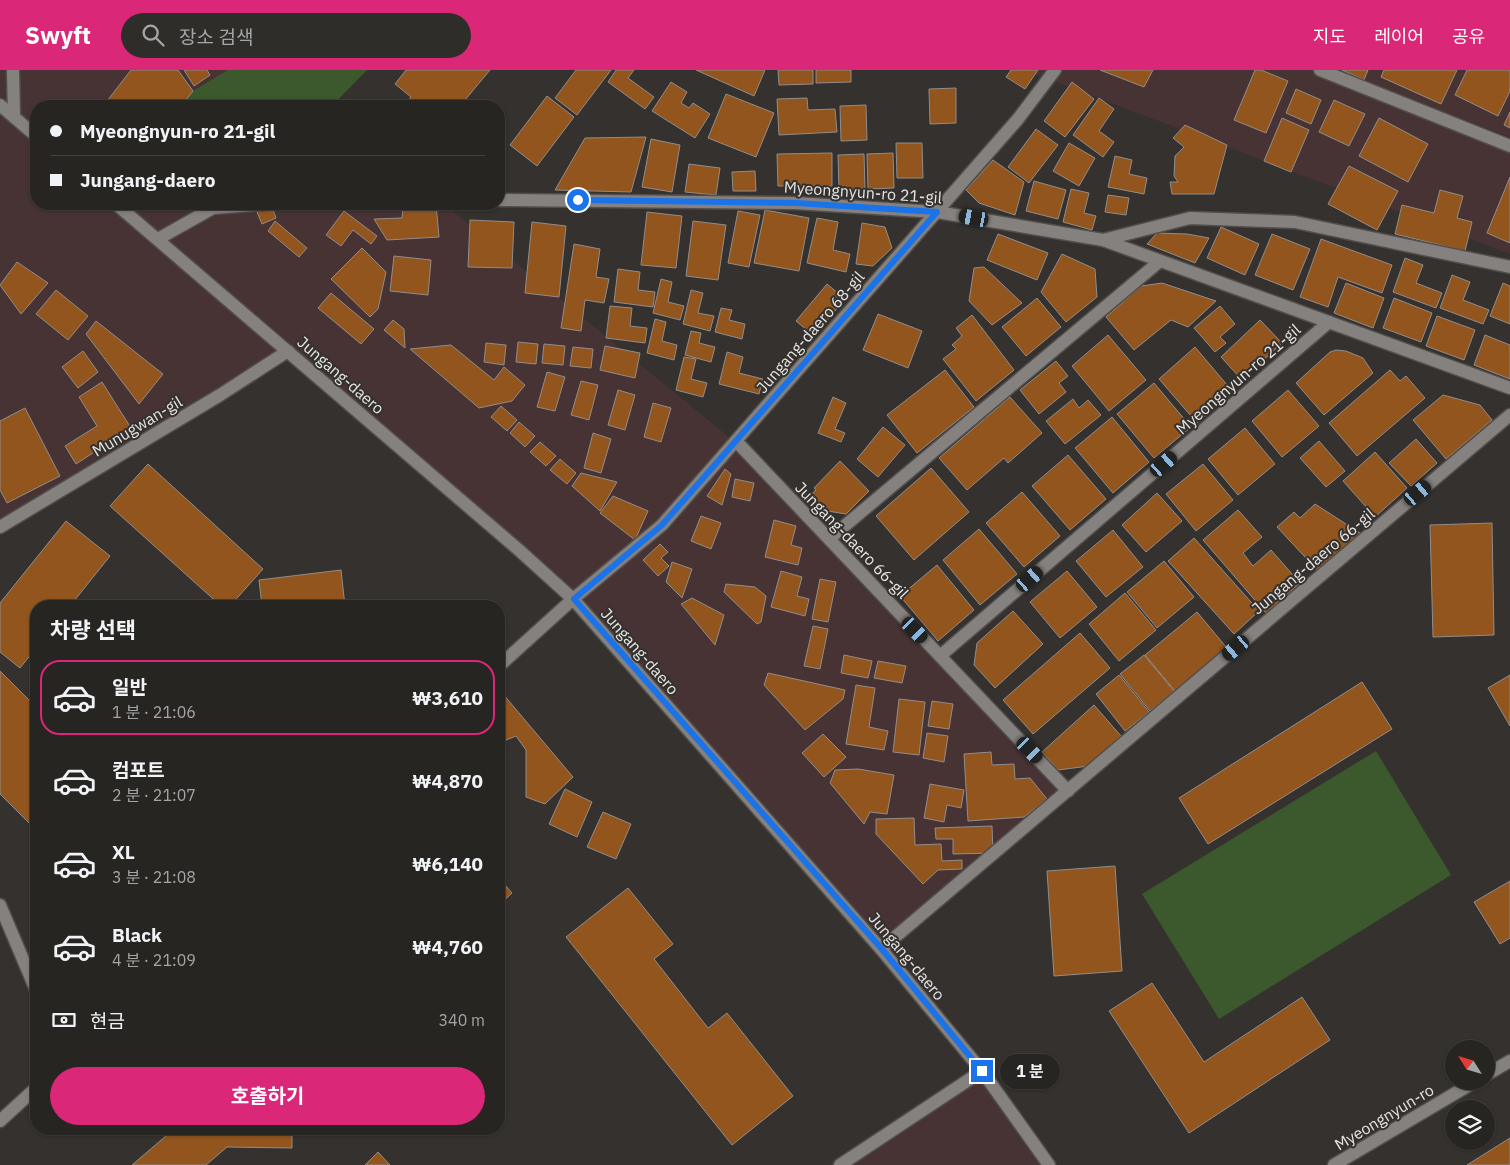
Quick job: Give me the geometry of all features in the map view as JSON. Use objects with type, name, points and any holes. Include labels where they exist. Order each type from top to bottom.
[{"type":"street","points":[[13,70],[14,117]]},
{"type":"street","name":"Jungang-daero 68-gil","points":[[505,661],[574,599],[662,525],[1018,120],[1056,70]]},
{"type":"street","points":[[1320,70],[1510,146]]},
{"type":"street","points":[[0,105],[30,131]]},
{"type":"street","name":"Myeongnyun-ro 21-gil","points":[[505,200],[796,203],[937,212],[1102,240],[1510,388]]},
{"type":"street","name":"Jungang-daero","points":[[123,210],[574,599],[881,948],[982,1071],[1050,1165]]},
{"type":"street","points":[[158,239],[209,210]]},
{"type":"street","points":[[1102,240],[1190,218],[1295,222],[1510,267]]},
{"type":"street","points":[[829,539],[1160,261]]},
{"type":"street","name":"Myeongnyun-ro 21-gil","points":[[940,656],[1329,322]]},
{"type":"street","name":"Munugwan-gil","points":[[0,528],[220,395],[288,351]]},
{"type":"street","name":"Jungang-daero 66-gil","points":[[881,948],[1510,415]]},
{"type":"street","name":"Jungang-daero 66-gil","points":[[736,441],[1068,791]]},
{"type":"street","points":[[0,906],[30,976]]},
{"type":"street","points":[[1495,1070],[1510,1061]]},
{"type":"street","points":[[840,1165],[982,1071]]},
{"type":"street","name":"Myeongnyun-ro","points":[[1334,1165],[1461,1090]]},
{"type":"street","points":[[0,1122],[30,1094]]},
{"type":"shaded area","points":[[0,70],[280,70],[318,100],[30,100],[30,210],[451,210],[735,442],[1068,791],[881,949],[574,599],[285,353],[0,526]]},
{"type":"shaded area","points":[[1024,70],[1321,70],[1510,145],[1510,254]]},
{"type":"shaded area","points":[[1332,70],[1510,70],[1510,137]]},
{"type":"shaded area","points":[[982,1071],[1048,1165],[829,1165]]},
{"type":"green space","points":[[228,70],[367,70],[338,100],[186,100],[193,91]]},
{"type":"green space","points":[[1376,751],[1451,875],[1219,1019],[1142,894]]},
{"type":"building","points":[[131,70],[178,70],[193,91],[186,100],[108,100]]},
{"type":"building","points":[[184,70],[207,70],[210,75],[194,86]]},
{"type":"building","points":[[406,70],[490,70],[465,100],[409,100],[411,97],[395,84]]},
{"type":"building","points":[[576,70],[611,70],[577,115],[555,98]]},
{"type":"building","points":[[616,70],[634,70],[628,78],[654,97],[645,109],[608,82]]},
{"type":"building","points":[[696,70],[765,70],[754,96]]},
{"type":"building","points":[[778,70],[813,70],[813,84],[779,85]]},
{"type":"building","points":[[816,70],[851,70],[851,82],[816,83]]},
{"type":"building","points":[[1011,70],[1038,70],[1025,89],[1006,77]]},
{"type":"building","points":[[1100,70],[1153,70],[1144,87]]},
{"type":"building","points":[[1255,70],[1261,70],[1288,81],[1266,133],[1234,120]]},
{"type":"building","points":[[1342,70],[1368,70],[1364,80]]},
{"type":"building","points":[[1384,70],[1457,70],[1441,104],[1381,77]]},
{"type":"building","points":[[1467,70],[1510,70],[1510,91],[1498,116],[1455,95]]},
{"type":"building","points":[[671,82],[687,92],[681,103],[689,108],[693,103],[710,114],[695,138],[652,111]]},
{"type":"building","points":[[1072,82],[1094,99],[1065,137],[1044,121]]},
{"type":"building","points":[[956,88],[956,123],[930,124],[929,89]]},
{"type":"building","points":[[1296,89],[1321,100],[1311,124],[1286,113]]},
{"type":"building","points":[[726,94],[774,113],[756,157],[708,138]]},
{"type":"building","points":[[547,96],[574,117],[537,166],[510,145]]},
{"type":"building","points":[[807,98],[808,110],[835,109],[837,132],[779,135],[777,99]]},
{"type":"building","points":[[1099,98],[1114,109],[1099,131],[1114,142],[1103,157],[1073,135]]},
{"type":"building","points":[[1334,100],[1365,114],[1349,146],[1319,132]]},
{"type":"building","points":[[866,105],[867,140],[841,141],[840,106]]},
{"type":"building","points":[[1510,112],[1510,128],[1504,125]]},
{"type":"building","points":[[1282,118],[1309,130],[1291,172],[1264,161]]},
{"type":"building","points":[[1379,118],[1428,144],[1408,182],[1359,156]]},
{"type":"building","points":[[1185,125],[1227,145],[1214,194],[1172,194],[1170,182],[1178,182],[1174,176],[1175,156],[1184,147],[1173,138]]},
{"type":"building","points":[[1036,129],[1058,145],[1029,183],[1008,167]]},
{"type":"building","points":[[646,137],[631,192],[555,190],[585,138]]},
{"type":"building","points":[[651,139],[680,145],[672,192],[642,187]]},
{"type":"building","points":[[896,143],[922,143],[923,178],[897,178]]},
{"type":"building","points":[[1069,143],[1095,158],[1079,186],[1053,171]]},
{"type":"building","points":[[832,153],[832,186],[778,186],[777,154]]},
{"type":"building","points":[[893,153],[894,188],[868,189],[867,154]]},
{"type":"building","points":[[864,154],[865,189],[839,190],[838,155]]},
{"type":"building","points":[[1115,156],[1132,160],[1129,174],[1147,178],[1144,194],[1108,187]]},
{"type":"building","points":[[993,160],[1024,182],[1015,215],[979,203],[966,190]]},
{"type":"building","points":[[689,164],[720,168],[716,195],[685,192]]},
{"type":"building","points":[[1349,166],[1398,191],[1377,230],[1328,204]]},
{"type":"building","points":[[755,171],[756,191],[733,191],[732,172]]},
{"type":"building","points":[[1510,177],[1510,243],[1487,233]]},
{"type":"building","points":[[1034,181],[1066,190],[1058,219],[1026,211]]},
{"type":"building","points":[[1071,189],[1089,193],[1084,213],[1096,216],[1092,230],[1063,222]]},
{"type":"building","points":[[1440,190],[1463,196],[1457,218],[1472,222],[1465,251],[1395,234],[1402,205],[1434,213]]},
{"type":"building","points":[[1108,195],[1129,198],[1126,215],[1105,212]]},
{"type":"building","points":[[273,210],[276,218],[262,224],[257,212]]},
{"type":"building","points":[[403,210],[437,210],[439,237],[387,240],[374,219],[402,218]]},
{"type":"building","points":[[765,210],[809,218],[799,271],[754,263]]},
{"type":"building","points":[[344,211],[377,236],[371,244],[353,230],[341,246],[326,235]]},
{"type":"building","points":[[738,211],[760,215],[749,267],[728,263]]},
{"type":"building","points":[[647,212],[682,216],[676,268],[641,265]]},
{"type":"building","points":[[817,218],[838,222],[833,250],[850,254],[846,272],[807,263]]},
{"type":"building","points":[[470,220],[514,222],[512,268],[468,267]]},
{"type":"building","points":[[275,221],[307,248],[299,257],[268,231]]},
{"type":"building","points":[[693,221],[726,225],[718,280],[686,276]]},
{"type":"building","points":[[532,222],[566,226],[559,297],[525,293]]},
{"type":"building","points":[[862,223],[885,227],[892,248],[873,266],[856,264]]},
{"type":"building","points":[[1221,227],[1259,244],[1245,275],[1207,258]]},
{"type":"building","points":[[1157,233],[1187,234],[1209,238],[1195,263],[1147,244]]},
{"type":"building","points":[[998,234],[1048,253],[1037,280],[987,260]]},
{"type":"building","points":[[1272,234],[1310,249],[1293,290],[1255,275]]},
{"type":"building","points":[[1321,239],[1392,265],[1382,293],[1338,277],[1328,307],[1300,297]]},
{"type":"building","points":[[574,244],[600,249],[596,277],[609,279],[604,303],[585,300],[581,331],[561,328]]},
{"type":"building","points":[[362,248],[386,272],[378,309],[370,317],[331,279]]},
{"type":"building","points":[[1062,254],[1095,269],[1097,297],[1066,322],[1041,292]]},
{"type":"building","points":[[394,256],[431,260],[428,295],[390,291]]},
{"type":"building","points":[[1405,258],[1423,265],[1416,283],[1442,293],[1436,308],[1393,292]]},
{"type":"building","points":[[17,262],[48,283],[21,314],[0,285]]},
{"type":"building","points":[[984,267],[1022,303],[992,325],[969,301],[974,268]]},
{"type":"building","points":[[618,269],[640,272],[638,290],[655,292],[653,307],[614,302]]},
{"type":"building","points":[[1452,275],[1470,282],[1463,300],[1489,310],[1483,324],[1440,308]]},
{"type":"building","points":[[661,279],[672,282],[668,302],[684,306],[680,320],[653,313]]},
{"type":"building","points":[[1162,283],[1216,301],[1188,327],[1171,320],[1134,350],[1106,317],[1141,286]]},
{"type":"building","points":[[1346,283],[1384,298],[1373,328],[1334,313]]},
{"type":"building","points":[[1503,283],[1510,286],[1510,324],[1490,316]]},
{"type":"building","points":[[827,284],[845,299],[814,336],[796,321]]},
{"type":"building","points":[[56,290],[88,316],[68,340],[36,314]]},
{"type":"building","points":[[691,290],[703,293],[698,313],[714,316],[710,331],[683,324]]},
{"type":"building","points":[[331,293],[374,329],[361,344],[318,308]]},
{"type":"building","points":[[1037,298],[1061,327],[1026,356],[1002,327]]},
{"type":"building","points":[[1394,298],[1432,313],[1421,342],[1383,328]]},
{"type":"building","points":[[610,306],[632,308],[630,326],[647,328],[645,343],[606,338]]},
{"type":"building","points":[[1220,306],[1235,324],[1220,337],[1226,343],[1215,352],[1194,328]]},
{"type":"building","points":[[721,308],[732,310],[729,320],[745,324],[742,339],[715,332]]},
{"type":"building","points":[[878,314],[922,331],[908,368],[863,350]]},
{"type":"building","points":[[972,315],[1014,370],[976,401],[943,359],[956,349],[952,345],[962,336],[956,328]]},
{"type":"building","points":[[1437,316],[1475,330],[1464,360],[1426,346]]},
{"type":"building","points":[[655,319],[666,322],[662,341],[677,345],[674,360],[647,353]]},
{"type":"building","points":[[393,320],[404,329],[405,348],[384,330]]},
{"type":"building","points":[[1260,320],[1282,343],[1242,380],[1221,357]]},
{"type":"building","points":[[96,321],[163,374],[139,404],[86,334]]},
{"type":"building","points":[[691,331],[701,333],[699,343],[715,347],[711,362],[685,355]]},
{"type":"building","points":[[1108,335],[1146,380],[1109,411],[1072,366]]},
{"type":"building","points":[[1485,335],[1510,345],[1510,379],[1474,365]]},
{"type":"building","points":[[518,342],[538,344],[536,364],[516,362]]},
{"type":"building","points":[[486,343],[506,345],[504,365],[484,362]]},
{"type":"building","points":[[544,344],[565,346],[563,365],[542,363]]},
{"type":"building","points":[[451,345],[494,380],[504,367],[525,385],[512,401],[479,408],[410,349]]},
{"type":"building","points":[[605,346],[640,353],[635,378],[600,370]]},
{"type":"building","points":[[573,347],[593,349],[591,368],[570,366]]},
{"type":"building","points":[[1195,347],[1233,392],[1197,423],[1159,379]]},
{"type":"building","points":[[1336,350],[1346,351],[1363,358],[1373,373],[1324,415],[1296,383],[1330,352]]},
{"type":"building","points":[[83,351],[98,372],[78,388],[62,367]]},
{"type":"building","points":[[727,352],[743,357],[739,373],[763,379],[759,394],[719,384]]},
{"type":"building","points":[[684,357],[696,359],[691,379],[707,383],[703,397],[676,390]]},
{"type":"building","points":[[1056,361],[1068,376],[1059,383],[1066,392],[1039,414],[1020,390]]},
{"type":"building","points":[[945,370],[974,407],[917,453],[887,415]]},
{"type":"building","points":[[1390,370],[1400,381],[1406,376],[1425,398],[1357,456],[1329,423]]},
{"type":"building","points":[[547,372],[565,377],[555,411],[537,407]]},
{"type":"building","points":[[581,381],[598,385],[589,420],[571,415]]},
{"type":"building","points":[[102,382],[131,428],[76,464],[65,446],[97,426],[79,397]]},
{"type":"building","points":[[1154,383],[1191,427],[1154,458],[1117,414]]},
{"type":"building","points":[[618,390],[635,395],[625,430],[608,425]]},
{"type":"building","points":[[1288,390],[1319,426],[1282,457],[1252,421]]},
{"type":"building","points":[[1443,395],[1480,405],[1492,420],[1446,459],[1413,420]]},
{"type":"building","points":[[833,397],[846,403],[835,429],[845,433],[841,442],[818,433]]},
{"type":"building","points":[[1010,397],[1042,433],[1008,463],[1004,458],[967,490],[939,458]]},
{"type":"building","points":[[1073,399],[1079,408],[1088,400],[1101,415],[1065,444],[1046,421]]},
{"type":"building","points":[[653,403],[671,408],[661,442],[644,437]]},
{"type":"building","points":[[501,406],[517,420],[507,431],[491,417]]},
{"type":"building","points":[[25,408],[60,476],[7,503],[0,490],[0,421]]},
{"type":"building","points":[[1112,417],[1149,462],[1113,493],[1075,448]]},
{"type":"building","points":[[519,422],[535,436],[525,447],[510,433]]},
{"type":"building","points":[[883,427],[905,445],[878,477],[857,459]]},
{"type":"building","points":[[1245,428],[1275,464],[1238,495],[1208,459]]},
{"type":"building","points":[[593,433],[611,439],[601,473],[584,468]]},
{"type":"building","points":[[1416,439],[1437,463],[1411,486],[1389,463]]},
{"type":"building","points":[[1319,441],[1345,471],[1326,487],[1300,458]]},
{"type":"building","points":[[540,442],[556,456],[546,466],[530,452]]},
{"type":"building","points":[[1375,452],[1407,488],[1375,517],[1343,481]]},
{"type":"building","points":[[1068,455],[1106,499],[1070,530],[1032,486]]},
{"type":"building","points":[[560,459],[576,473],[567,484],[550,470]]},
{"type":"building","points":[[840,461],[869,491],[846,514],[821,510],[808,497]]},
{"type":"building","points":[[148,464],[263,569],[235,600],[214,600],[110,506]]},
{"type":"building","points":[[1203,464],[1233,500],[1196,531],[1166,494]]},
{"type":"building","points":[[931,468],[969,512],[914,560],[876,516]]},
{"type":"building","points":[[725,469],[731,474],[722,505],[707,496]]},
{"type":"building","points":[[581,473],[617,482],[600,511],[572,486]]},
{"type":"building","points":[[735,479],[754,483],[750,501],[732,497]]},
{"type":"building","points":[[1022,492],[1060,536],[1024,567],[986,523]]},
{"type":"building","points":[[1157,493],[1182,521],[1146,552],[1122,525]]},
{"type":"building","points":[[613,496],[648,511],[635,540],[600,513]]},
{"type":"building","points":[[1315,504],[1360,533],[1318,571],[1277,527],[1294,512],[1300,518]]},
{"type":"building","points":[[1238,510],[1262,537],[1243,553],[1253,566],[1271,550],[1300,583],[1266,613],[1203,540]]},
{"type":"building","points":[[701,516],[721,523],[711,549],[691,541]]},
{"type":"building","points":[[774,520],[796,526],[791,545],[802,548],[798,565],[765,557]]},
{"type":"building","points":[[66,521],[110,556],[75,600],[30,600],[30,656],[20,668],[0,652],[0,603]]},
{"type":"building","points":[[1492,523],[1494,635],[1433,637],[1430,525]]},
{"type":"building","points":[[979,529],[1017,574],[980,605],[943,560]]},
{"type":"building","points":[[1113,530],[1143,567],[1106,597],[1076,561]]},
{"type":"building","points":[[1194,538],[1259,611],[1234,634],[1168,561]]},
{"type":"building","points":[[660,544],[668,552],[661,558],[669,566],[658,576],[643,560]]},
{"type":"building","points":[[1164,561],[1194,597],[1157,628],[1127,592]]},
{"type":"building","points":[[672,562],[692,569],[682,598],[666,582]]},
{"type":"building","points":[[937,565],[974,610],[938,641],[900,596]]},
{"type":"building","points":[[341,570],[344,600],[261,600],[259,580]]},
{"type":"building","points":[[781,571],[802,577],[797,596],[809,599],[805,616],[771,607]]},
{"type":"building","points":[[1067,571],[1097,607],[1060,638],[1030,602]]},
{"type":"building","points":[[820,579],[836,582],[828,622],[812,619]]},
{"type":"building","points":[[726,584],[755,587],[766,596],[761,622],[757,624],[724,592]]},
{"type":"building","points":[[1125,593],[1156,630],[1119,661],[1089,624]]},
{"type":"building","points":[[692,598],[724,615],[715,645],[681,604]]},
{"type":"building","points":[[1013,611],[1043,644],[995,688],[974,665],[977,643]]},
{"type":"building","points":[[1197,612],[1227,648],[1175,691],[1145,655]]},
{"type":"building","points":[[813,626],[828,629],[820,669],[804,666]]},
{"type":"building","points":[[1080,633],[1110,668],[1033,734],[1003,700]]},
{"type":"building","points":[[844,655],[872,661],[868,678],[841,673]]},
{"type":"building","points":[[1144,655],[1174,691],[1150,711],[1120,674]]},
{"type":"building","points":[[878,661],[906,666],[902,683],[874,678]]},
{"type":"building","points":[[0,671],[30,701],[30,824],[0,794]]},
{"type":"building","points":[[768,673],[845,690],[843,699],[805,730],[764,685]]},
{"type":"building","points":[[1119,675],[1149,712],[1125,731],[1096,694]]},
{"type":"building","points":[[1510,675],[1510,726],[1488,688]]},
{"type":"building","points":[[1362,682],[1392,729],[1208,844],[1179,798]]},
{"type":"building","points":[[856,685],[875,688],[869,727],[888,731],[884,750],[846,744]]},
{"type":"building","points":[[505,696],[573,777],[545,804],[526,797],[526,750],[516,736],[505,741]]},
{"type":"building","points":[[899,699],[925,702],[919,755],[893,752]]},
{"type":"building","points":[[932,701],[953,704],[949,729],[928,726]]},
{"type":"building","points":[[1094,705],[1121,736],[1089,766],[1058,770],[1042,752]]},
{"type":"building","points":[[927,733],[948,736],[944,762],[923,758]]},
{"type":"building","points":[[823,734],[846,757],[824,777],[802,753]]},
{"type":"building","points":[[991,752],[992,765],[1014,764],[1015,779],[1030,778],[1047,799],[1024,817],[968,821],[964,754]]},
{"type":"building","points":[[858,769],[894,775],[887,814],[870,812],[864,824],[830,783],[835,770]]},
{"type":"building","points":[[930,784],[964,790],[961,808],[947,805],[944,822],[924,818]]},
{"type":"building","points":[[565,789],[592,802],[577,837],[549,824]]},
{"type":"building","points":[[603,812],[631,824],[616,859],[587,847]]},
{"type":"building","points":[[914,818],[915,845],[941,844],[942,861],[962,860],[962,869],[938,870],[923,884],[876,834],[876,819]]},
{"type":"building","points":[[992,826],[993,853],[953,854],[953,839],[936,839],[935,828]]},
{"type":"building","points":[[1115,866],[1122,971],[1054,976],[1047,871]]},
{"type":"building","points":[[1510,881],[1510,938],[1500,944],[1474,902]]},
{"type":"building","points":[[505,885],[512,893],[505,899]]},
{"type":"building","points":[[628,888],[673,944],[654,959],[708,1028],[727,1013],[793,1096],[732,1145],[566,937]]},
{"type":"building","points":[[1152,983],[1204,1062],[1302,997],[1330,1040],[1189,1133],[1109,1011]]},
{"type":"building","points":[[167,1135],[292,1135],[292,1148],[227,1147],[206,1165],[132,1165]]},
{"type":"building","points":[[1510,1138],[1510,1165],[1467,1165],[1491,1150],[1495,1150],[1495,1147]]},
{"type":"building","points":[[378,1152],[390,1165],[365,1165]]},
{"type":"route","points":[[578,200],[796,203],[937,212],[662,525],[574,599],[881,948],[982,1071]]}]
